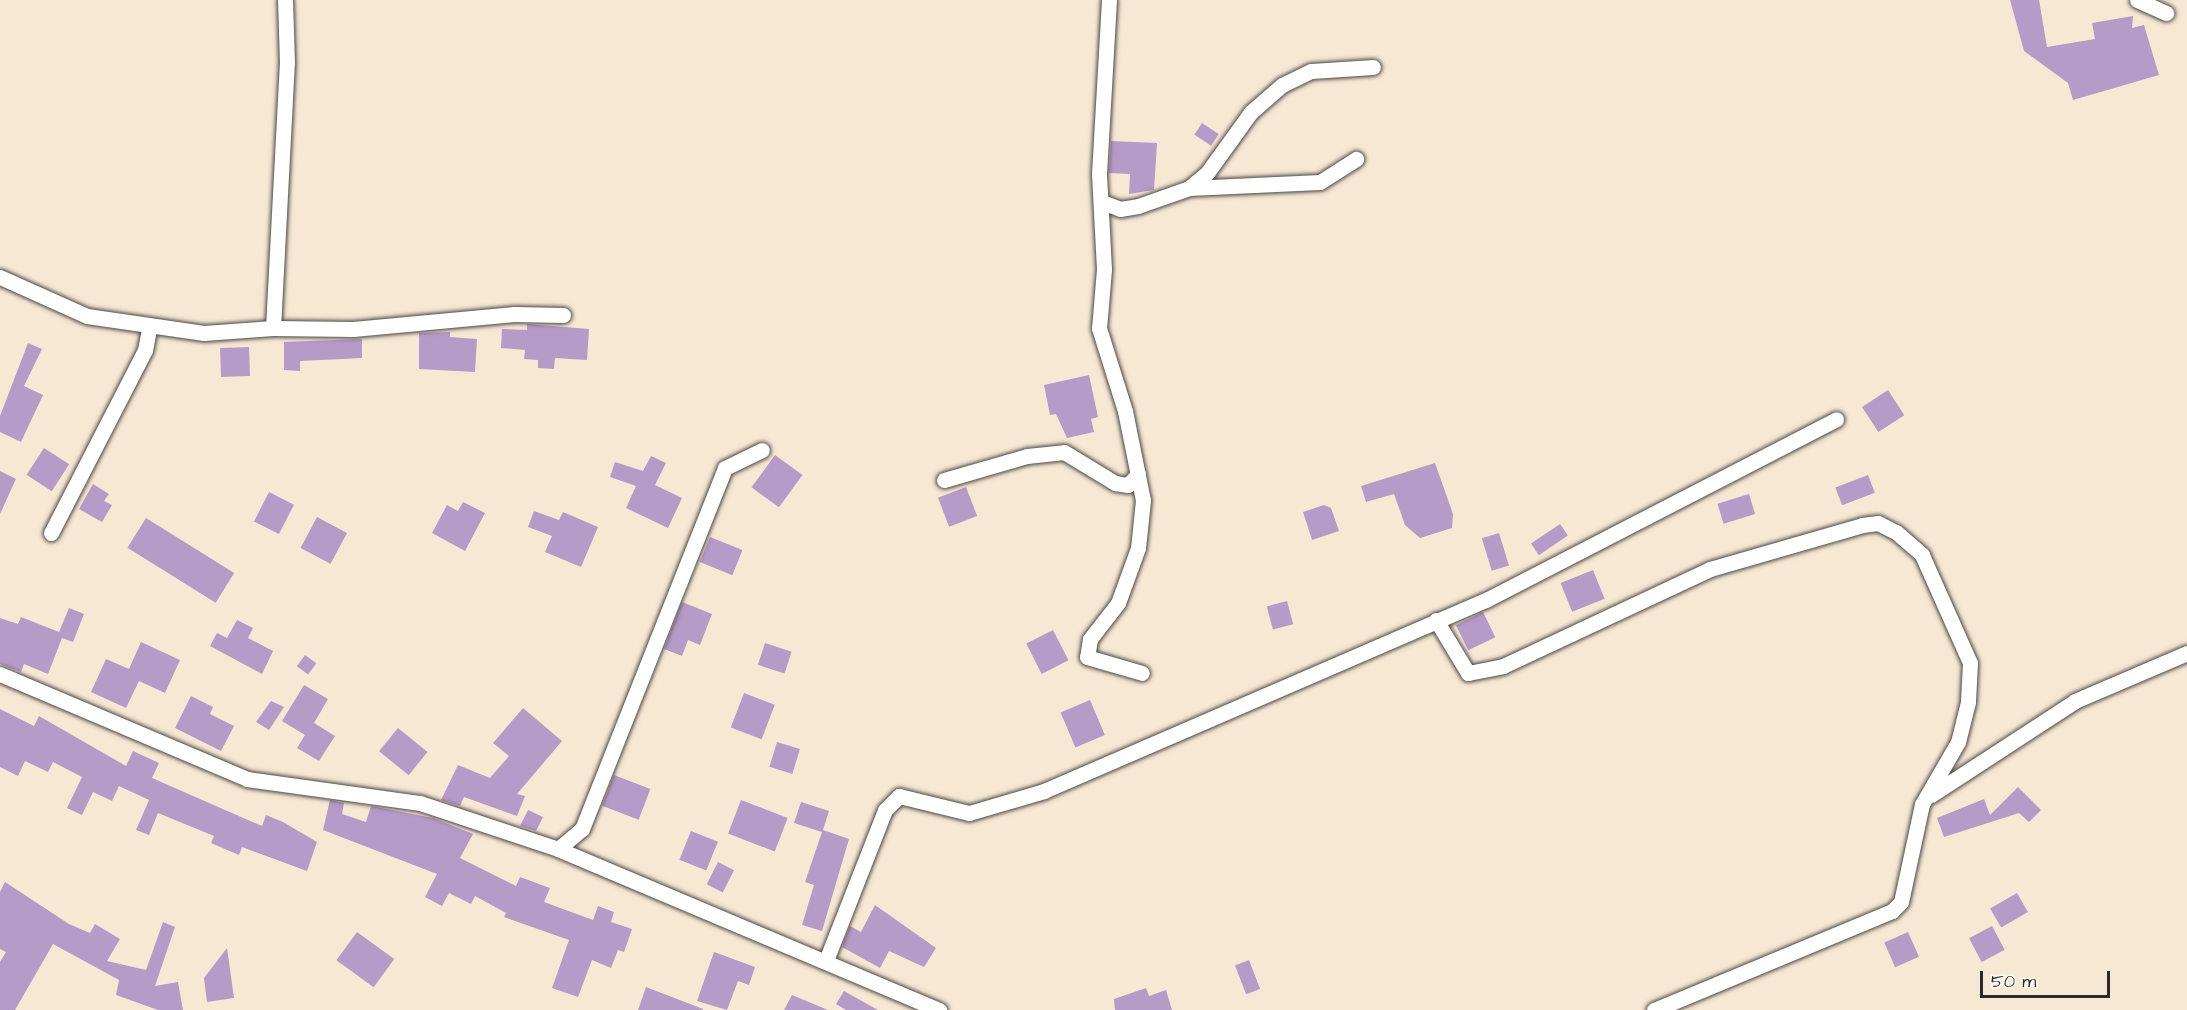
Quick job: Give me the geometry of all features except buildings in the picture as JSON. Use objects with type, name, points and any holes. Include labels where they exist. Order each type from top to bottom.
[{"type":"street","points":[[273,328],[287,63],[285,0]]},
{"type":"street","points":[[1109,0],[1099,328],[1143,500],[1138,548],[1118,603],[1090,639],[1088,657],[1142,673]]},
{"type":"street","points":[[2137,0],[2166,13]]},
{"type":"street","points":[[1189,188],[1207,173],[1251,112],[1282,85],[1311,72],[1373,67]]},
{"type":"street","points":[[1102,202],[1120,209],[1138,206],[1189,188],[1320,182],[1356,159]]},
{"type":"street","points":[[0,277],[87,316],[204,333],[273,328],[353,329],[513,314],[563,315]]},
{"type":"street","points":[[51,533],[145,350],[150,325]]},
{"type":"street","points":[[826,958],[885,810],[900,796],[969,813],[989,811],[1436,620],[1696,496],[1836,419]]},
{"type":"street","points":[[558,849],[582,829],[725,468],[762,450]]},
{"type":"street","points":[[944,480],[1027,456],[1064,452],[1115,483],[1128,485],[1138,474]]},
{"type":"street","points":[[1436,620],[1468,673],[1503,666],[1710,569],[1878,523],[1922,555],[1970,663],[1958,742],[1930,795],[1922,804],[1906,891],[1892,911],[1654,1010]]},
{"type":"street","points":[[1930,795],[2075,701],[2187,653]]},
{"type":"street","points":[[0,674],[247,779],[420,803],[558,849],[798,951],[826,958],[939,1010]]}]
